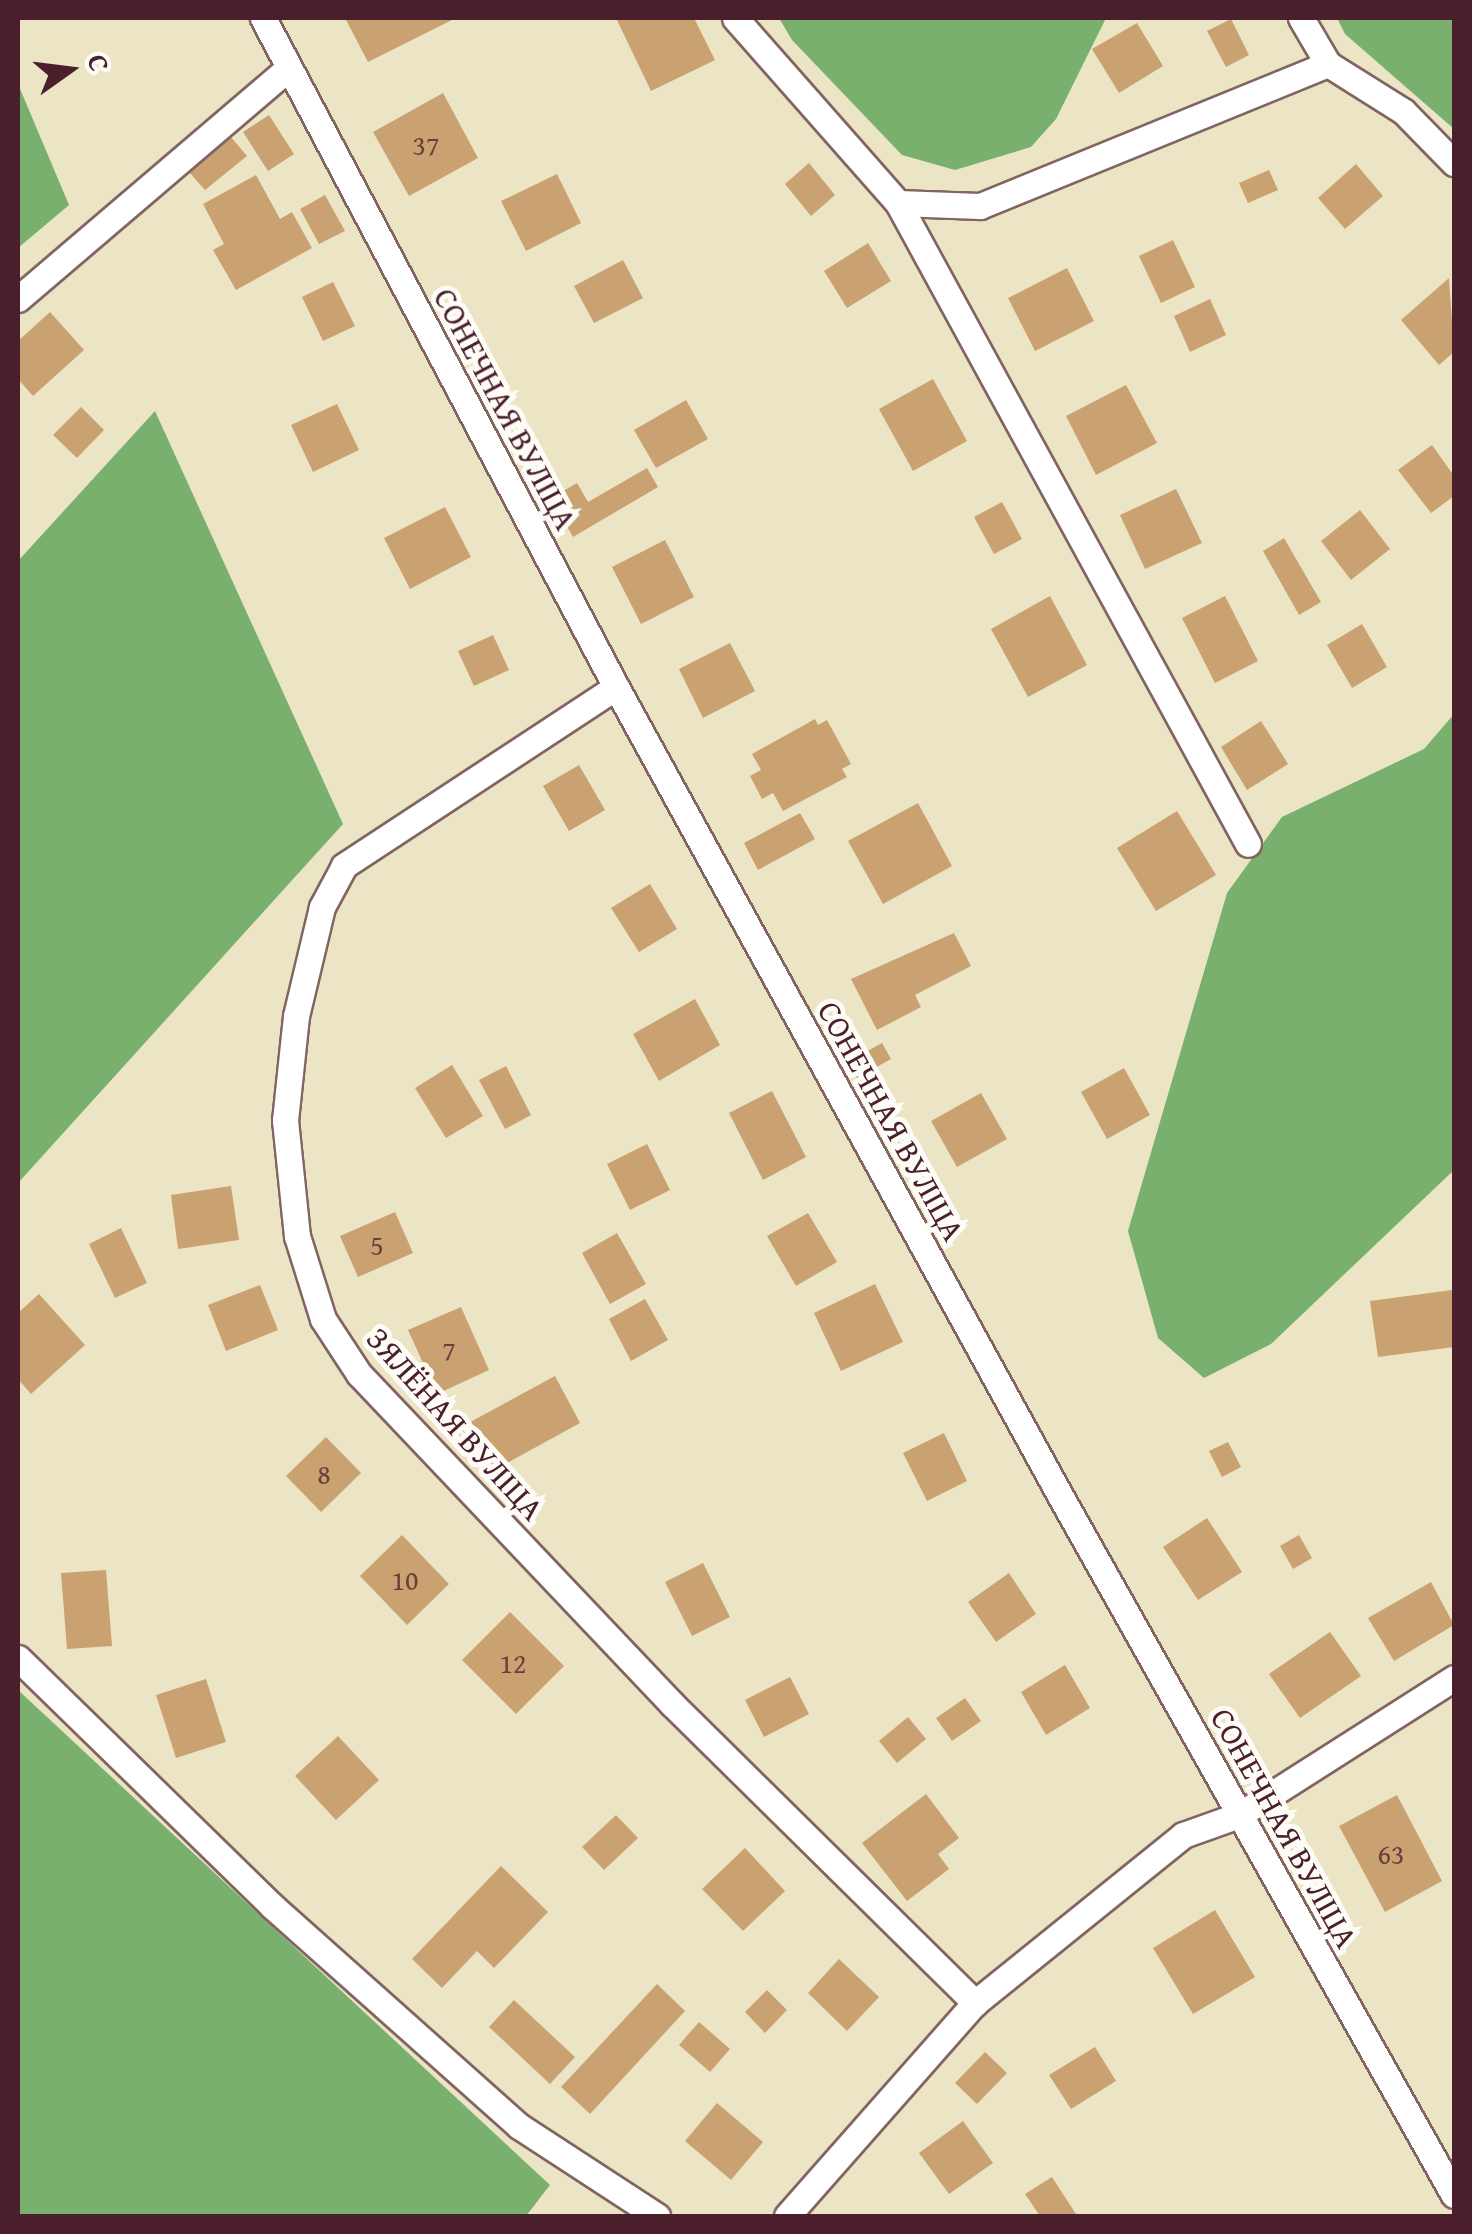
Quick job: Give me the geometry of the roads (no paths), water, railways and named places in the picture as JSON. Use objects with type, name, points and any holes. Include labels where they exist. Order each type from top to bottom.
[{"type":"street","points":[[735,18],[898,202],[1248,844]]},
{"type":"street","points":[[1300,18],[1328,64],[1404,111],[1454,163]]},
{"type":"street","name":"СОНЕЧНАЯ ВУЛІЦА","points":[[264,20],[616,686],[1454,2195]]},
{"type":"street","points":[[898,202],[980,206],[1328,64]]},
{"type":"street","points":[[18,299],[286,68]]},
{"type":"street","name":"ЗЯЛЁНАЯ ВУЛІЦА","points":[[616,686],[344,866],[322,906],[296,1016],[286,1120],[297,1236],[323,1319],[358,1374],[672,1704],[975,2003]]},
{"type":"street","points":[[18,1658],[272,1906],[519,2126],[657,2216]]},
{"type":"street","points":[[788,2216],[975,2003],[1184,1835],[1239,1814],[1454,1678]]}]
